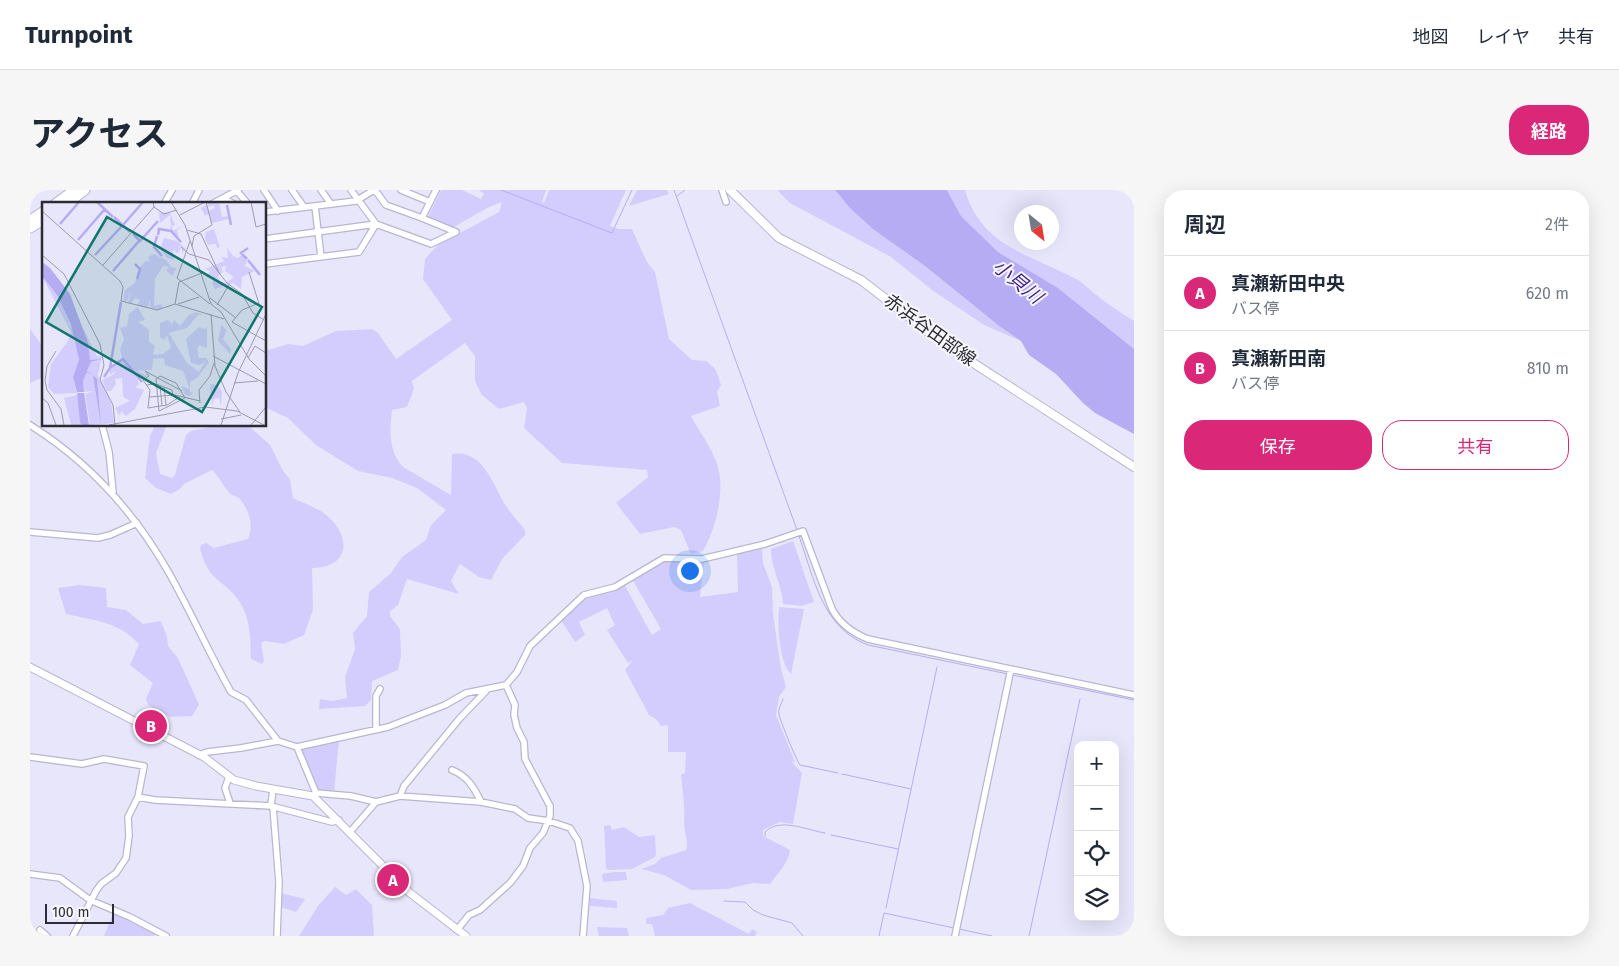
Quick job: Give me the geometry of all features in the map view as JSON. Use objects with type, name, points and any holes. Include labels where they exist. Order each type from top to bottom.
[{"type":"highway","points":[[59,202],[74,190]]},
{"type":"highway","points":[[69,202],[85,190]]},
{"type":"highway","points":[[30,220],[42,212]]},
{"type":"highway","points":[[30,228],[42,221]]},
{"type":"main road","name":"赤浜谷田部線","points":[[730,190],[778,238],[861,280],[944,344],[1134,467]]},
{"type":"street","points":[[165,202],[172,190]]},
{"type":"street","points":[[193,202],[199,190]]},
{"type":"street","points":[[217,202],[237,190],[246,202]]},
{"type":"street","points":[[264,190],[278,211]]},
{"type":"street","points":[[292,190],[304,207]]},
{"type":"street","points":[[321,190],[331,204]]},
{"type":"street","points":[[351,190],[376,224]]},
{"type":"street","points":[[266,212],[358,200],[375,190],[386,205],[456,232],[431,244],[376,224],[266,239]]},
{"type":"street","points":[[401,190],[430,202]]},
{"type":"street","points":[[422,218],[436,190]]},
{"type":"street","points":[[722,190],[726,202]]},
{"type":"street","points":[[224,199],[230,202]]},
{"type":"street","points":[[315,206],[321,257]]},
{"type":"street","points":[[266,264],[359,252],[376,224]]},
{"type":"street","points":[[30,425],[113,492],[137,523],[169,573],[231,692],[246,700],[278,741]]},
{"type":"street","points":[[102,426],[109,452],[113,492]]},
{"type":"street","points":[[30,532],[98,538],[110,535],[137,523]]},
{"type":"street","points":[[200,755],[207,752],[278,741],[297,747],[376,730],[445,705],[466,693],[486,691],[506,685],[513,679],[530,646],[584,595],[615,587],[664,558],[702,559],[803,531],[832,610],[839,620],[856,634],[868,639],[1010,673],[1134,695]]},
{"type":"street","points":[[30,667],[200,755],[229,777],[242,783],[314,794],[351,796],[376,802],[400,796],[480,802],[515,809],[528,818],[549,820],[570,828],[578,841],[587,886],[583,936]]},
{"type":"street","points":[[955,936],[1010,673]]},
{"type":"street","points":[[457,930],[469,916],[480,910],[510,882],[523,866],[530,848],[543,833],[549,820],[550,806],[525,759],[524,742],[517,728],[514,715],[516,705],[506,685]]},
{"type":"street","points":[[376,730],[376,696],[380,689]]},
{"type":"street","points":[[400,796],[404,786],[460,718],[486,691]]},
{"type":"street","points":[[297,747],[314,794],[410,893],[466,936]]},
{"type":"street","points":[[30,757],[82,764],[104,759],[144,766],[138,798],[128,817],[130,836],[126,858],[121,868],[101,884],[90,900],[77,930],[72,936]]},
{"type":"street","points":[[452,770],[467,779],[475,789],[480,802]]},
{"type":"street","points":[[229,777],[225,788],[230,804]]},
{"type":"street","points":[[273,789],[272,806],[279,882],[277,936]]},
{"type":"street","points":[[138,798],[272,806],[332,822],[339,820]]},
{"type":"street","points":[[350,832],[376,802]]},
{"type":"street","points":[[30,874],[60,878],[90,900],[130,917],[166,936]]},
{"type":"street","points":[[40,930],[47,936]]},
{"type":"shaded area","points":[[441,190],[462,190],[481,199],[484,194],[479,190],[546,190],[542,202],[544,203],[549,190],[626,190],[610,226],[618,229],[632,229],[647,262],[655,272],[669,339],[692,360],[707,361],[716,370],[721,385],[717,392],[720,406],[691,416],[715,458],[720,474],[720,497],[716,520],[703,551],[691,554],[681,530],[674,527],[640,534],[616,503],[648,477],[647,470],[562,463],[524,428],[527,409],[524,402],[499,409],[482,395],[475,381],[475,356],[465,343],[412,381],[414,389],[407,407],[392,410],[392,447],[403,467],[451,495],[452,454],[463,454],[472,457],[479,462],[491,478],[506,506],[525,530],[525,535],[502,559],[491,580],[479,577],[460,564],[451,581],[459,594],[407,579],[398,605],[390,611],[390,616],[400,629],[401,656],[398,670],[372,681],[371,700],[365,706],[319,709],[320,699],[333,701],[347,698],[345,677],[355,649],[353,633],[367,616],[369,592],[391,573],[402,557],[426,540],[431,525],[446,510],[417,488],[392,478],[358,471],[316,445],[288,418],[266,407],[266,351],[288,344],[303,346],[336,331],[372,329],[378,333],[396,359],[452,320],[423,279],[425,259],[438,245],[499,212],[502,202],[489,207],[452,228],[428,217]]},
{"type":"shaded area","points":[[637,190],[667,190],[669,194],[629,206]]},
{"type":"shaded area","points":[[777,190],[835,190],[878,231],[1021,341],[984,325],[932,290],[891,257],[790,203]]},
{"type":"shaded area","points":[[947,190],[965,190],[973,209],[983,225],[1014,250],[1078,280],[1134,321],[1134,349],[1058,288],[998,252],[961,216]]},
{"type":"shaded area","points":[[30,329],[42,344],[42,378],[30,383]]},
{"type":"shaded area","points":[[155,426],[167,426],[156,453],[160,474],[172,478],[175,475],[186,435],[191,431],[215,426],[250,427],[270,445],[283,471],[290,479],[293,498],[325,514],[340,531],[343,549],[340,556],[334,563],[325,567],[312,568],[313,610],[304,635],[284,644],[265,641],[261,643],[264,661],[262,664],[251,659],[249,629],[243,608],[233,593],[212,574],[200,548],[201,545],[206,543],[214,548],[248,539],[251,528],[248,512],[239,498],[230,493],[212,470],[184,484],[180,489],[171,494],[156,488],[145,478],[150,436]]},
{"type":"shaded area","points":[[793,541],[814,602],[802,606],[783,604],[781,590],[771,557],[771,549]]},
{"type":"shaded area","points":[[762,548],[763,563],[772,587],[773,614],[781,669],[786,687],[779,697],[776,715],[795,762],[791,761],[802,773],[793,824],[780,822],[763,830],[763,836],[790,850],[789,855],[785,864],[770,884],[753,883],[727,889],[691,890],[664,875],[641,869],[655,864],[661,858],[686,850],[681,775],[685,773],[686,752],[668,752],[668,725],[661,726],[656,719],[649,715],[625,670],[633,660],[628,663],[607,630],[615,625],[607,608],[579,622],[585,635],[575,642],[560,619],[588,596],[624,584],[652,635],[661,629],[632,579],[663,560],[704,562],[700,597],[738,592],[737,554]]},
{"type":"shaded area","points":[[79,585],[106,588],[107,607],[126,610],[143,624],[161,621],[168,646],[178,658],[199,705],[192,716],[170,717],[148,705],[146,699],[153,683],[130,665],[139,644],[131,636],[106,623],[66,614],[58,588]]},
{"type":"shaded area","points":[[779,607],[804,609],[791,674],[787,669],[781,652],[778,623]]},
{"type":"shaded area","points":[[339,740],[334,793],[319,792],[300,748]]},
{"type":"shaded area","points":[[610,825],[612,830],[624,827],[639,837],[655,835],[655,857],[632,869],[608,870],[606,868],[604,826]]},
{"type":"shaded area","points":[[626,872],[627,880],[603,882],[602,874]]},
{"type":"shaded area","points":[[335,887],[346,895],[356,889],[372,905],[374,936],[299,936],[318,906]]},
{"type":"shaded area","points":[[281,893],[305,899],[296,912],[281,907]]},
{"type":"shaded area","points":[[589,898],[617,901],[617,908],[590,906]]},
{"type":"shaded area","points":[[690,903],[749,934],[752,929],[757,932],[755,936],[655,936],[652,924],[646,924],[646,918],[663,915],[668,908]]},
{"type":"shaded area","points":[[113,913],[155,934],[154,936],[104,936]]},
{"type":"shaded area","points":[[597,927],[627,928],[629,936],[599,936]]},
{"type":"water","name":"小貝川","points":[[835,190],[947,190],[961,216],[998,252],[1058,288],[1134,349],[1134,434],[1095,413],[1056,374],[1029,355],[1021,341],[998,325],[925,266],[873,229],[850,208]]},
{"type":"waterway","points":[[501,190],[612,233],[632,190]]},
{"type":"waterway","points":[[674,190],[797,530]]},
{"type":"waterway","points":[[677,196],[685,190]]},
{"type":"waterway","points":[[799,536],[822,600],[840,627],[852,637],[868,645],[1008,674]]},
{"type":"waterway","points":[[886,908],[937,667]]},
{"type":"waterway","points":[[1012,675],[1134,700]]},
{"type":"waterway","points":[[783,699],[779,711],[780,717],[800,765],[838,773]]},
{"type":"waterway","points":[[1029,936],[1080,699]]},
{"type":"waterway","points":[[842,774],[911,789]]},
{"type":"waterway","points":[[765,836],[765,832],[778,825],[802,827],[825,833]]},
{"type":"waterway","points":[[831,835],[898,849]]},
{"type":"waterway","points":[[724,901],[745,902],[753,910],[763,915],[792,923],[803,936]]},
{"type":"waterway","points":[[879,936],[884,913],[954,928]]},
{"type":"waterway","points":[[959,929],[992,936]]},
{"type":"place","name":"真瀬新田南","points":[[151,726]]},
{"type":"place","name":"真瀬新田中央","points":[[393,880]]}]
